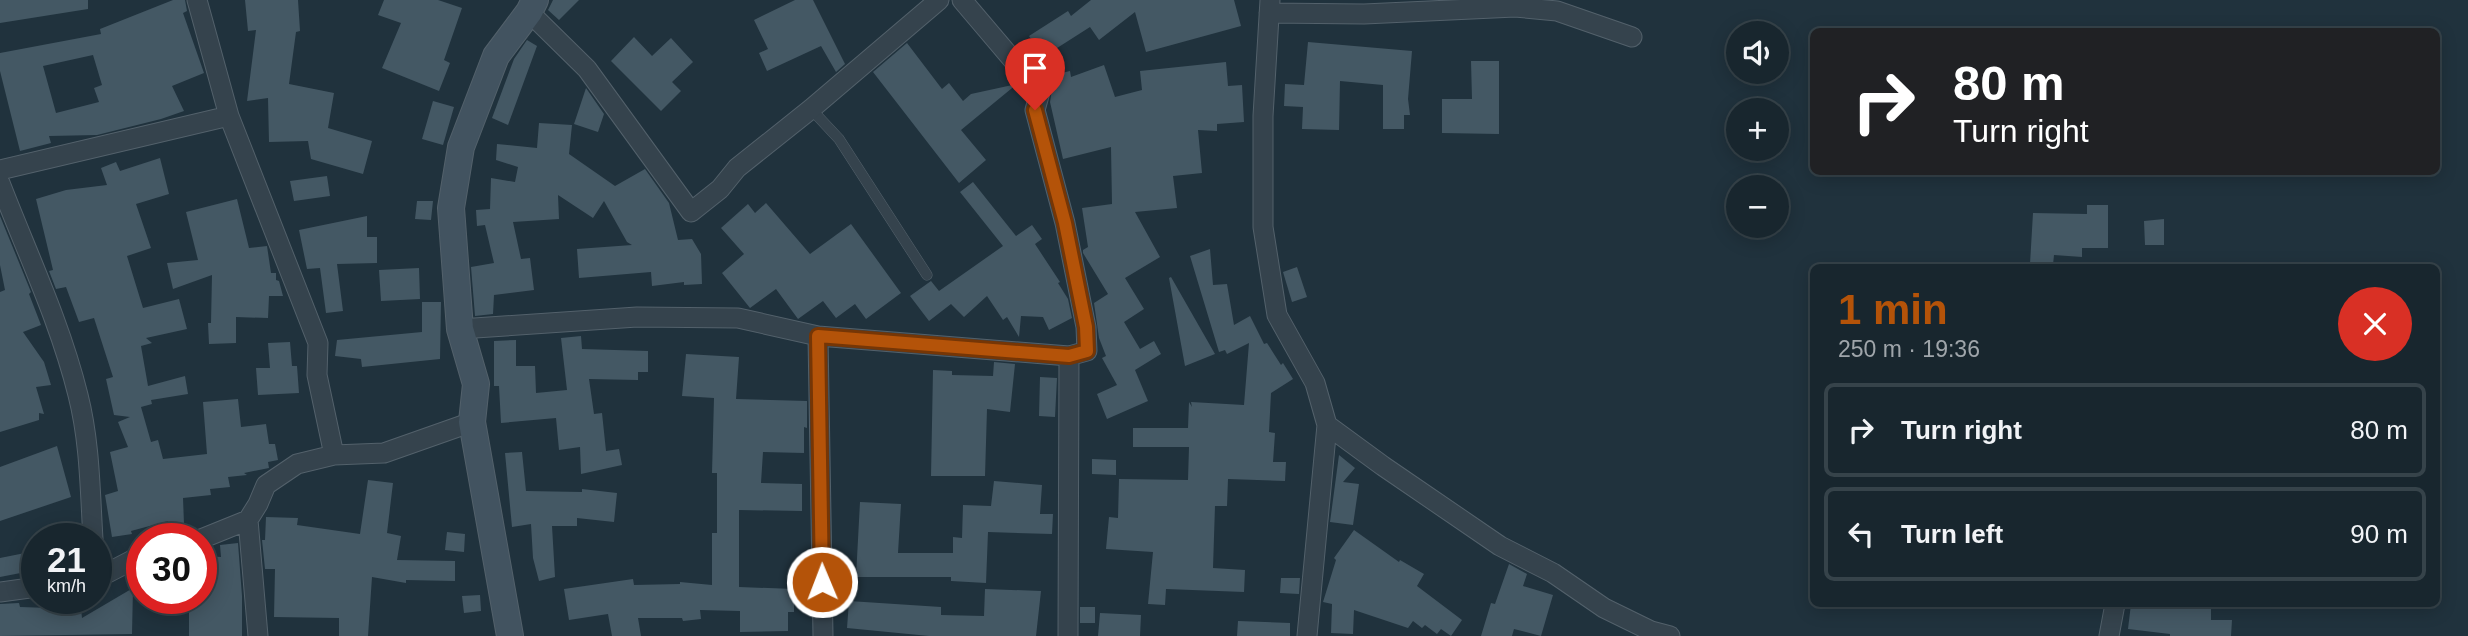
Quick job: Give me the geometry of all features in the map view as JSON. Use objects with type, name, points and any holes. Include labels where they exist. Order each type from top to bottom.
[{"type":"street","points":[[197,0],[229,116],[318,343],[317,375],[334,455]]},
{"type":"street","points":[[510,636],[472,422],[476,384],[460,329],[451,208],[461,147],[496,56],[532,6],[587,69],[691,212],[720,189],[737,168],[939,0]]},
{"type":"street","points":[[460,329],[636,317],[738,318],[818,336],[1069,356],[1087,351],[1086,327],[1065,223],[1035,110],[1040,92],[962,0]]},
{"type":"street","points":[[1307,636],[1328,425],[1315,383],[1277,316],[1263,227],[1263,144],[1270,6],[1364,14],[1515,3],[1557,10],[1632,37]]},
{"type":"street","points":[[0,170],[229,116]]},
{"type":"street","points":[[0,183],[66,352],[79,396],[87,439],[92,523]]},
{"type":"street","points":[[818,336],[822,636]]},
{"type":"street","points":[[1068,636],[1069,356]]},
{"type":"street","points":[[217,533],[248,520],[266,485],[297,464],[334,455],[384,453],[472,422]]},
{"type":"street","points":[[1328,425],[1500,546],[1553,573],[1604,608],[1651,631],[1670,636]]},
{"type":"street","points":[[248,520],[258,636]]},
{"type":"street","points":[[0,592],[21,589]]},
{"type":"street","points":[[2109,636],[2114,607]]},
{"type":"lane","points":[[811,109],[839,139],[927,275]]},
{"type":"building","points":[[0,0],[88,0],[88,9],[0,23]]},
{"type":"building","points":[[173,0],[185,0],[187,11],[183,13],[204,73],[172,86],[184,111],[97,135],[49,136],[51,143],[20,151],[0,71],[0,53],[101,34],[100,29]],"holes":[[[93,55],[102,85],[94,88],[99,102],[56,113],[43,66]]]},
{"type":"building","points":[[245,0],[298,0],[300,31],[296,32],[289,84],[334,93],[328,128],[372,141],[363,174],[311,159],[308,141],[269,142],[268,98],[247,101],[256,30],[248,31]]},
{"type":"building","points":[[384,0],[438,0],[462,8],[444,60],[450,63],[439,91],[382,68],[401,23],[378,15]]},
{"type":"building","points":[[553,0],[579,0],[559,20],[548,10]]},
{"type":"building","points":[[795,0],[813,0],[845,64],[836,72],[821,46],[767,71],[759,53],[768,49],[754,20]]},
{"type":"building","points":[[1091,0],[1234,0],[1241,26],[1146,52],[1135,12],[1099,40],[1090,27],[1043,57],[1029,36],[1068,11],[1071,16]]},
{"type":"building","points":[[634,37],[652,56],[671,38],[693,62],[672,82],[681,91],[661,111],[611,61]]},
{"type":"building","points":[[527,40],[537,46],[508,125],[492,118],[514,59]]},
{"type":"building","points":[[1308,42],[1412,51],[1408,99],[1410,115],[1404,115],[1404,129],[1383,129],[1383,85],[1340,81],[1339,130],[1302,129],[1303,107],[1284,106],[1285,84],[1304,85]]},
{"type":"building","points":[[907,43],[942,89],[949,83],[963,101],[971,94],[1017,84],[961,130],[986,160],[959,183],[873,72]]},
{"type":"building","points":[[1471,61],[1499,61],[1499,134],[1442,133],[1442,99],[1472,99]]},
{"type":"building","points":[[1226,62],[1228,86],[1242,85],[1244,122],[1217,124],[1217,131],[1198,130],[1202,173],[1173,176],[1177,208],[1135,212],[1160,257],[1125,278],[1144,309],[1124,322],[1140,349],[1154,341],[1161,354],[1135,370],[1148,401],[1107,419],[1097,394],[1117,385],[1102,358],[1106,356],[1099,338],[1094,303],[1108,294],[1083,253],[1088,247],[1082,208],[1112,204],[1111,147],[1063,159],[1050,102],[1052,89],[1044,77],[1070,71],[1071,77],[1104,65],[1115,97],[1142,90],[1140,71]]},
{"type":"building","points":[[586,88],[604,114],[598,132],[574,124]]},
{"type":"building","points":[[433,101],[454,107],[443,145],[422,139]]},
{"type":"building","points":[[539,123],[572,125],[569,154],[615,186],[645,169],[669,203],[678,240],[692,239],[701,254],[702,284],[684,285],[684,282],[652,286],[651,272],[579,278],[577,249],[632,245],[627,242],[604,201],[593,218],[558,195],[559,219],[513,222],[521,259],[530,258],[534,290],[494,295],[493,314],[475,316],[471,267],[494,263],[485,225],[477,226],[476,210],[490,209],[491,178],[515,182],[518,167],[496,160],[497,144],[537,148]]},
{"type":"building","points":[[160,158],[169,194],[136,204],[151,248],[127,256],[143,308],[179,299],[187,329],[146,338],[152,343],[141,346],[148,386],[185,376],[188,394],[151,400],[152,404],[141,407],[151,442],[158,440],[163,459],[207,454],[203,402],[238,399],[241,427],[266,424],[269,444],[275,444],[278,460],[268,462],[269,468],[244,473],[247,475],[228,477],[230,487],[210,489],[211,495],[183,498],[184,523],[126,523],[126,535],[112,537],[112,523],[110,523],[105,495],[118,491],[110,452],[128,447],[118,422],[130,417],[114,415],[106,379],[113,377],[94,318],[79,322],[66,287],[56,289],[49,271],[53,270],[36,199],[66,190],[107,185],[101,168],[116,162],[120,171]]},
{"type":"building","points":[[327,176],[330,196],[294,201],[290,181]]},
{"type":"building","points":[[973,182],[1016,236],[1032,225],[1042,239],[1035,244],[1060,282],[1058,283],[1068,299],[1072,318],[1049,330],[1043,317],[1021,316],[1019,337],[1007,317],[1003,320],[987,296],[964,317],[951,304],[929,321],[910,296],[931,281],[939,291],[1003,246],[960,192]]},
{"type":"building","points":[[237,199],[249,248],[267,246],[271,273],[276,273],[283,296],[269,296],[268,318],[236,317],[236,343],[209,344],[212,275],[173,289],[167,263],[198,260],[186,212]]},
{"type":"building","points":[[417,201],[433,201],[431,220],[415,219]]},
{"type":"building","points":[[766,203],[810,254],[851,224],[901,293],[866,319],[855,304],[836,318],[823,301],[798,319],[776,289],[750,308],[722,273],[744,254],[721,228],[748,204],[755,213]]},
{"type":"building","points":[[2087,205],[2108,205],[2108,248],[2082,248],[2082,257],[2054,255],[2053,264],[2030,264],[2033,213],[2087,214]]},
{"type":"building","points":[[0,216],[31,292],[29,294],[41,325],[23,332],[44,362],[51,385],[36,387],[44,414],[39,413],[39,420],[0,432],[0,292],[5,290],[0,265]]},
{"type":"building","points":[[367,216],[367,237],[377,237],[377,263],[337,264],[343,311],[326,313],[320,268],[307,269],[299,230]]},
{"type":"building","points":[[2164,219],[2164,245],[2145,245],[2144,221]]},
{"type":"building","points":[[1210,249],[1213,285],[1227,284],[1234,325],[1250,316],[1264,344],[1267,343],[1293,379],[1271,393],[1269,432],[1275,433],[1273,462],[1286,462],[1285,481],[1228,479],[1227,506],[1215,506],[1213,568],[1245,570],[1244,592],[1166,589],[1165,605],[1148,604],[1153,552],[1106,549],[1109,517],[1118,518],[1119,479],[1188,480],[1189,447],[1133,447],[1133,428],[1188,428],[1189,402],[1192,407],[1191,402],[1244,405],[1249,343],[1227,354],[1225,350],[1219,352],[1190,256]]},
{"type":"building","points":[[1297,267],[1307,297],[1292,302],[1283,272]]},
{"type":"building","points":[[419,268],[420,299],[381,301],[379,270]]},
{"type":"building","points":[[1171,277],[1215,354],[1185,366],[1169,278]]},
{"type":"building","points":[[422,302],[441,302],[440,359],[362,367],[361,359],[335,356],[337,340],[422,332]]},
{"type":"building","points":[[581,336],[582,349],[648,351],[648,372],[638,372],[638,380],[589,379],[594,414],[602,413],[606,451],[619,449],[622,465],[581,474],[580,447],[559,450],[556,418],[501,423],[499,386],[494,386],[494,341],[516,340],[516,366],[535,366],[536,393],[567,390],[561,338]]},
{"type":"building","points":[[290,342],[292,366],[297,366],[299,393],[258,395],[256,368],[270,368],[268,343]]},
{"type":"building","points":[[686,354],[739,357],[736,399],[807,401],[804,453],[763,452],[761,483],[802,484],[802,511],[739,510],[739,587],[794,589],[794,612],[788,612],[788,631],[740,632],[740,611],[700,610],[701,619],[683,621],[682,618],[638,618],[641,636],[612,636],[608,614],[569,620],[564,589],[633,579],[634,585],[680,582],[712,585],[712,533],[717,533],[717,473],[712,473],[714,398],[682,396]]},
{"type":"building","points":[[994,362],[1015,364],[1010,412],[987,409],[985,476],[931,476],[933,370],[952,371],[952,375],[993,376]]},
{"type":"building","points":[[1040,377],[1057,378],[1055,417],[1039,416]]},
{"type":"building","points":[[57,446],[71,497],[0,521],[0,467]]},
{"type":"building","points":[[522,452],[526,491],[582,492],[582,489],[617,493],[614,522],[577,518],[577,526],[552,526],[555,577],[539,581],[533,558],[531,524],[512,527],[505,453]]},
{"type":"building","points":[[1339,455],[1355,468],[1343,482],[1359,484],[1353,525],[1330,522]]},
{"type":"building","points":[[1092,459],[1116,460],[1116,475],[1092,474]]},
{"type":"building","points":[[368,480],[393,483],[387,533],[401,536],[397,560],[455,561],[455,581],[406,580],[406,583],[372,577],[368,636],[339,636],[339,618],[274,617],[275,569],[265,569],[262,540],[265,540],[266,517],[298,518],[297,525],[360,534]]},
{"type":"building","points":[[994,481],[1042,485],[1040,514],[1053,514],[1052,534],[988,532],[986,583],[951,581],[951,577],[856,577],[860,502],[901,504],[898,553],[953,553],[953,537],[962,538],[963,505],[991,506]]},
{"type":"building","points":[[1354,530],[1399,562],[1400,560],[1424,574],[1417,586],[1462,620],[1451,636],[1441,629],[1437,634],[1425,625],[1422,628],[1413,621],[1408,628],[1354,610],[1353,634],[1331,633],[1332,604],[1323,602],[1336,560],[1334,558]]},
{"type":"building","points":[[447,532],[465,534],[464,552],[445,550]]},
{"type":"building","points":[[238,543],[242,636],[189,636],[189,614],[217,614],[217,557],[221,557],[220,545]]},
{"type":"building","points":[[21,554],[21,573],[0,577],[0,558]]},
{"type":"building","points":[[1509,564],[1527,574],[1523,586],[1553,595],[1541,636],[1514,629],[1512,636],[1481,636],[1491,603],[1495,604]]},
{"type":"building","points":[[1281,578],[1300,578],[1299,594],[1280,593]]},
{"type":"building","points":[[985,589],[1041,591],[1036,636],[929,636],[847,628],[849,601],[941,607],[941,615],[984,616]]},
{"type":"building","points":[[126,592],[126,614],[132,614],[132,634],[0,636],[0,604],[19,603],[21,614],[82,614],[82,618],[89,614],[112,614],[112,600]]},
{"type":"building","points":[[480,595],[481,611],[464,613],[462,596]]},
{"type":"building","points":[[1080,607],[1095,607],[1095,623],[1080,623]]},
{"type":"building","points":[[2131,607],[2211,607],[2211,620],[2232,620],[2231,636],[2170,636],[2128,629]]},
{"type":"building","points":[[1100,613],[1141,615],[1140,636],[1098,636]]},
{"type":"building","points":[[1238,621],[1290,623],[1290,636],[1237,636]]},
{"type":"route","points":[[822,582],[818,336],[1069,356],[1087,351],[1086,327],[1065,223],[1035,110]]}]
